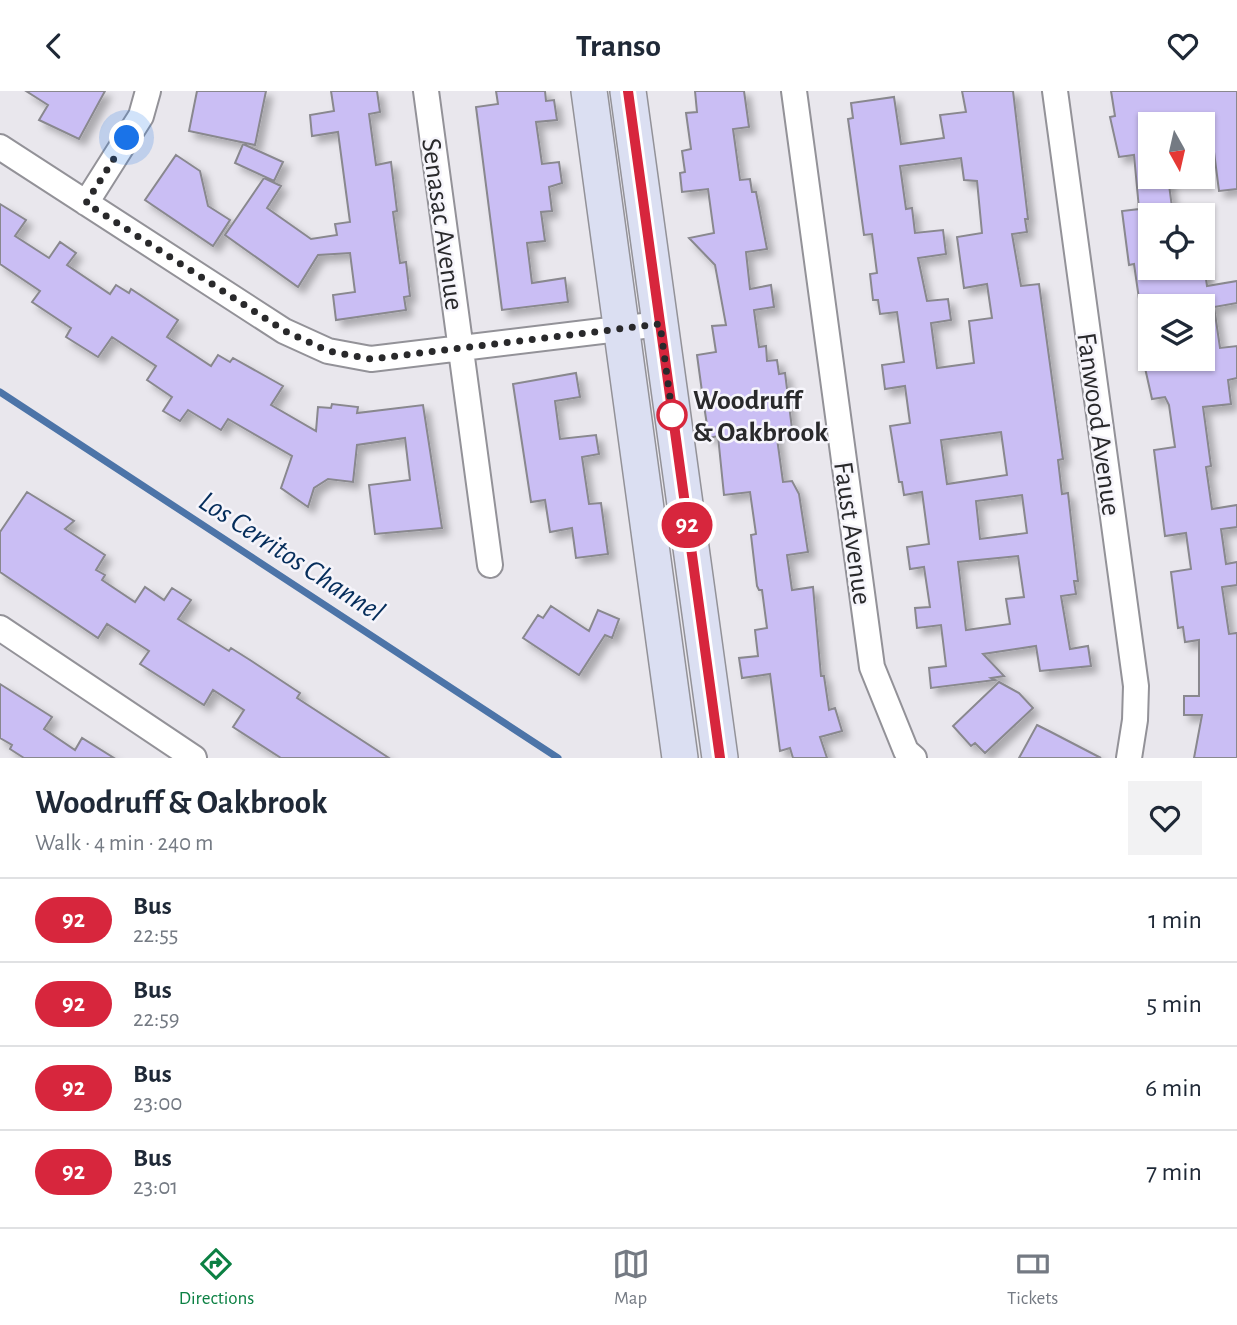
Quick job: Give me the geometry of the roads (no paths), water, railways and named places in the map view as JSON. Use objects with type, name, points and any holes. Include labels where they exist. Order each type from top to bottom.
[{"type":"main road","points":[[589,91],[680,758]]},
{"type":"main road","points":[[628,91],[720,758]]},
{"type":"street","points":[[86,203],[141,116],[148,91]]},
{"type":"street","name":"Senasac Avenue","points":[[426,91],[490,565]]},
{"type":"street","name":"Faust Avenue","points":[[794,91],[872,667],[906,751],[914,758]]},
{"type":"street","name":"Fanwood Avenue","points":[[1055,91],[1136,686],[1135,720],[1129,758]]},
{"type":"street","points":[[0,147],[285,331],[328,351],[371,359],[660,324]]},
{"type":"street","points":[[0,628],[194,758]]},
{"type":"waterway","name":"Los Cerritos Channel","points":[[0,392],[558,758]]},
{"type":"place","name":"Woodruff & Oakbrook","points":[[672,415]]}]
